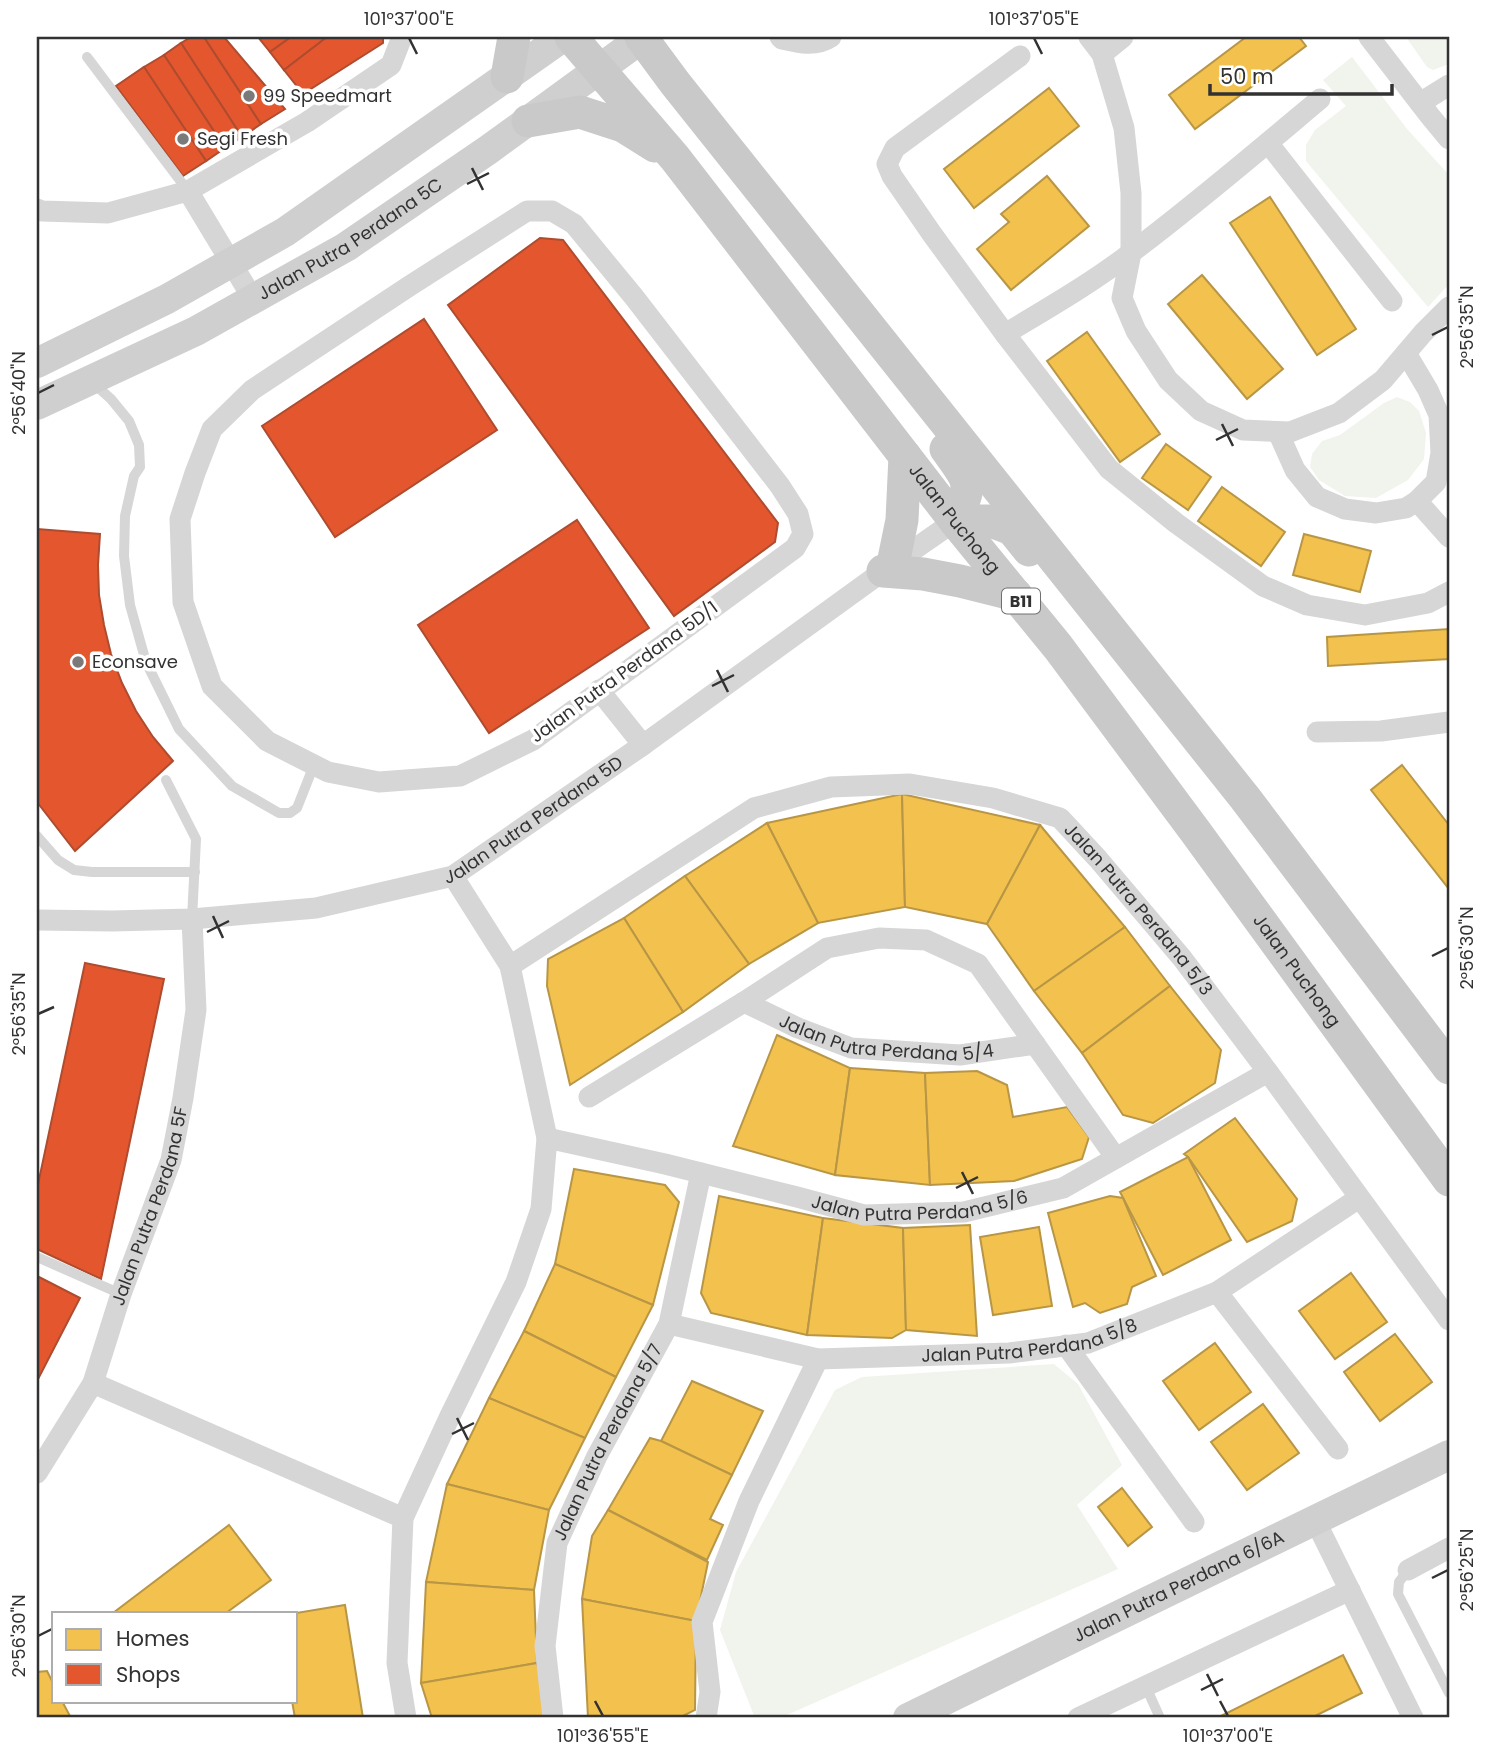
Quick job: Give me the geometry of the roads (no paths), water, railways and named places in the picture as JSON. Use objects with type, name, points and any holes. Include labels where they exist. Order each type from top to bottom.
[{"type":"main road","points":[[507,77],[514,37]]},
{"type":"main road","name":"Jalan Puchong","points":[[571,37],[675,158],[905,456],[1058,647],[1449,1181]]},
{"type":"main road","points":[[641,37],[1245,798],[1449,1068]]},
{"type":"main road","points":[[528,121],[580,112],[623,126],[675,158]]},
{"type":"main road","points":[[905,371],[911,398],[966,477],[968,491],[956,521],[991,521],[1012,530],[1067,591],[1089,603]]},
{"type":"main road","points":[[905,456],[902,520],[888,568],[1016,595]]},
{"type":"street","points":[[38,213],[108,213],[188,191],[307,121],[391,65],[402,37]]},
{"type":"street","points":[[37,363],[167,299],[285,232],[563,37]]},
{"type":"street","name":"Jalan Putra Perdana 5C","points":[[37,405],[196,331],[346,247],[528,121],[641,37]]},
{"type":"street","points":[[780,37],[782,40],[805,44],[831,37]]},
{"type":"street","points":[[1123,37],[1095,45],[1124,128],[1130,193],[1131,253],[1122,299],[1136,331],[1168,380],[1200,411],[1243,430],[1278,432],[1290,432],[1339,413],[1383,380],[1449,307]]},
{"type":"street","points":[[1369,37],[1449,139]]},
{"type":"street","points":[[1020,56],[895,148],[887,164],[892,176],[932,234],[1109,469],[1263,586],[1307,605],[1365,615],[1428,603],[1449,592]]},
{"type":"street","points":[[1420,103],[1449,85]]},
{"type":"street","points":[[1005,334],[1131,253],[1320,99]]},
{"type":"street","points":[[1268,143],[1392,300]]},
{"type":"street","points":[[188,191],[253,299]]},
{"type":"street","name":"Jalan Putra Perdana 5D/1","points":[[527,211],[552,211],[573,224],[634,297],[780,486],[798,514],[803,534],[795,548],[599,691],[533,740],[460,776],[379,782],[328,772],[267,741],[212,686],[183,602],[180,519],[212,429],[252,390],[527,211]]},
{"type":"street","points":[[1278,432],[1294,470],[1317,497],[1345,509],[1376,513],[1406,508],[1443,489],[1440,415],[1406,353]]},
{"type":"street","points":[[1417,500],[1449,537]]},
{"type":"street","name":"Jalan Putra Perdana 5D","points":[[37,920],[112,922],[192,919],[316,908],[453,876],[643,745],[956,521]]},
{"type":"street","points":[[599,691],[643,745]]},
{"type":"street","points":[[1317,732],[1445,730]]},
{"type":"street","name":"Jalan Putra Perdana 5/3","points":[[510,966],[754,808],[831,787],[910,784],[993,799],[1060,818],[1182,958],[1449,1320]]},
{"type":"street","points":[[406,1718],[397,1663],[403,1518],[516,1282],[541,1209],[547,1138],[510,966],[453,876]]},
{"type":"street","name":"Jalan Putra Perdana 5F","points":[[37,1472],[93,1382],[121,1294],[171,1160],[196,1010],[192,919]]},
{"type":"street","points":[[589,1097],[744,1003],[827,948],[879,938],[926,940],[978,964],[1116,1158]]},
{"type":"street","name":"Jalan Putra Perdana 5/4","points":[[744,1003],[798,1028],[851,1048],[960,1055],[1035,1044]]},
{"type":"street","name":"Jalan Putra Perdana 5/6","points":[[547,1138],[701,1173],[864,1215],[964,1212],[1063,1188],[1268,1072]]},
{"type":"street","name":"Jalan Putra Perdana 5/7","points":[[553,1718],[545,1646],[557,1543],[597,1457],[669,1324],[701,1173]]},
{"type":"street","name":"Jalan Putra Perdana 5/8","points":[[669,1324],[818,1359],[1009,1353],[1088,1343],[1217,1292],[1359,1198]]},
{"type":"street","points":[[1217,1292],[1338,1448]]},
{"type":"street","points":[[1066,1345],[1194,1522]]},
{"type":"street","points":[[706,1718],[710,1692],[702,1622],[749,1501],[818,1359]]},
{"type":"street","points":[[93,1382],[403,1518]]},
{"type":"street","name":"Jalan Putra Perdana 6/6A","points":[[908,1718],[1449,1455]]},
{"type":"street","points":[[1315,1520],[1413,1718]]},
{"type":"street","points":[[1408,1570],[1449,1548]]},
{"type":"street","points":[[1078,1718],[1350,1590]]},
{"type":"lane","points":[[87,57],[188,191]]},
{"type":"lane","points":[[90,380],[111,399],[129,421],[139,445],[140,467],[134,476],[125,516],[124,556],[130,606],[146,662],[179,729],[232,786],[279,813],[290,813],[296,808],[314,765]]},
{"type":"lane","points":[[166,780],[197,839],[192,919]]},
{"type":"lane","points":[[37,836],[58,860],[74,870],[195,872]]},
{"type":"lane","points":[[37,1257],[121,1294]]},
{"type":"lane","points":[[1408,1570],[1399,1582],[1398,1594],[1449,1693]]},
{"type":"lane","points":[[1146,1687],[1160,1718]]},
{"type":"place","name":"99 Speedmart","points":[[249,96]]},
{"type":"place","name":"Segi Fresh","points":[[183,139]]},
{"type":"place","name":"Econsave","points":[[78,662]]}]
